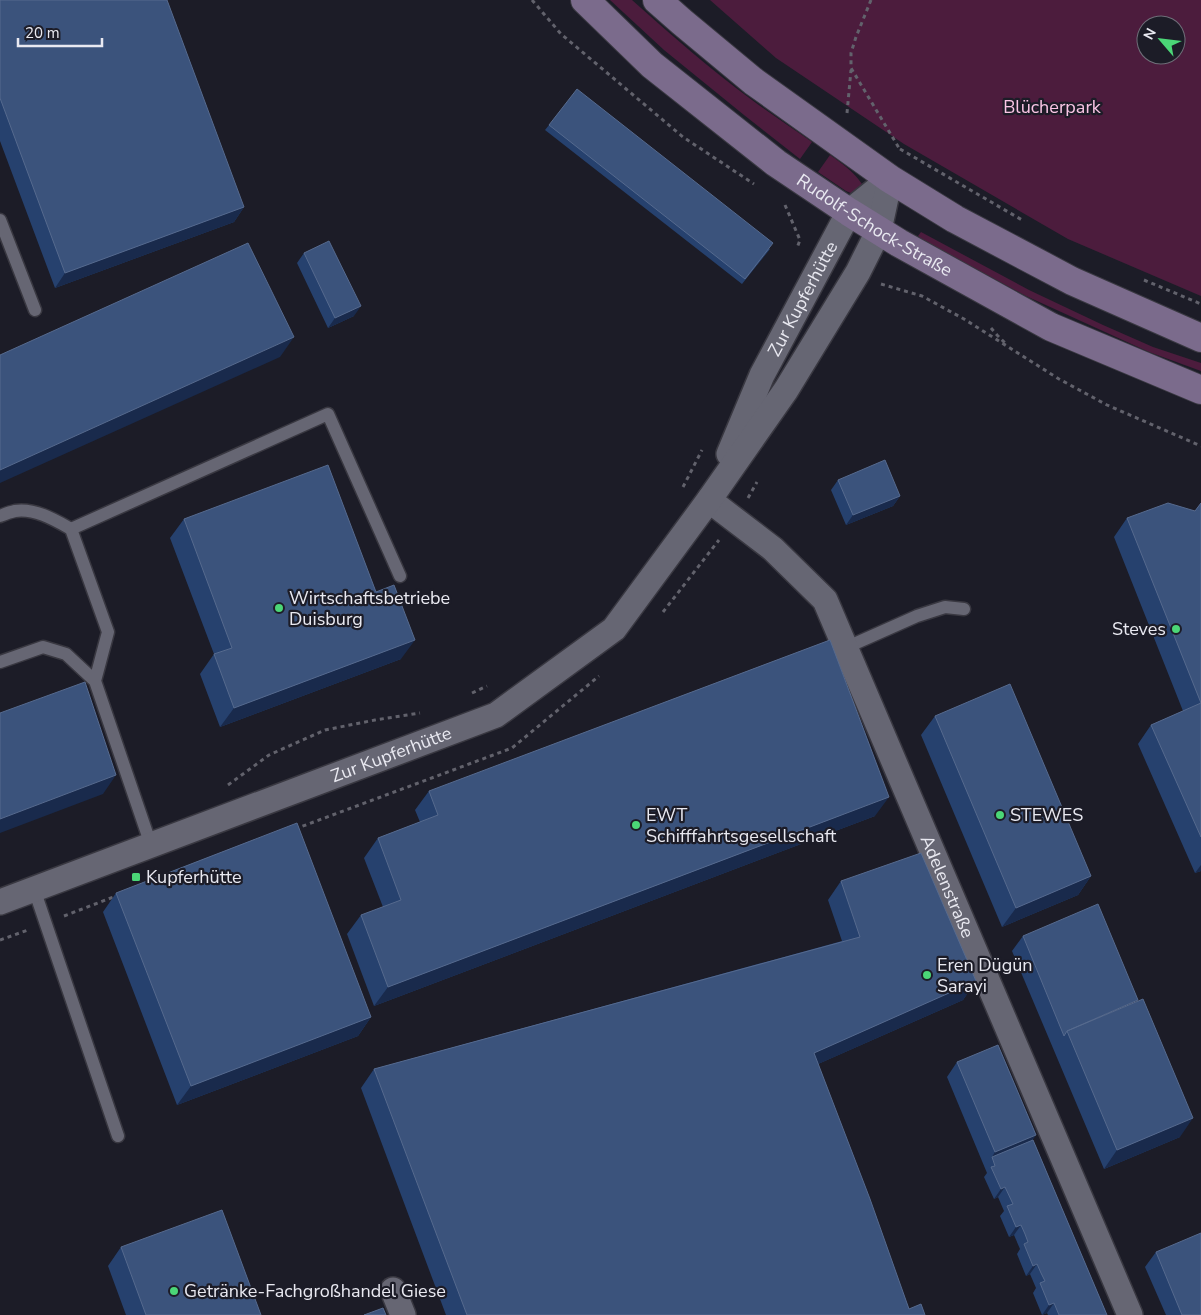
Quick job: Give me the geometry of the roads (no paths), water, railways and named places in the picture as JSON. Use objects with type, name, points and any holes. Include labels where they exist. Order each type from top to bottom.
[{"type":"main road","name":"Rudolf-Schock-Straße","points":[[585,0],[652,65],[776,163],[849,212],[899,243],[1051,327],[1201,390]]},
{"type":"main road","points":[[658,0],[754,81],[890,179],[955,219],[1072,281],[1201,338]]},
{"type":"street","name":"Zur Kupferhütte","points":[[709,500],[762,375],[849,212],[890,179]]},
{"type":"street","name":"Zur Kupferhütte","points":[[0,902],[496,715],[614,629],[709,500],[786,390],[858,272],[879,230],[890,179]]},
{"type":"street","name":"Adelenstraße","points":[[709,500],[773,549],[825,600],[1130,1315]]},
{"type":"street","points":[[393,1290],[403,1315]]},
{"type":"lane","points":[[0,220],[35,310]]},
{"type":"lane","points":[[71,529],[328,414],[400,576]]},
{"type":"lane","points":[[0,516],[17,511],[37,513],[71,529],[108,632],[95,681]]},
{"type":"lane","points":[[845,648],[917,616],[945,607],[964,609]]},
{"type":"lane","points":[[0,662],[43,647],[66,654],[95,681],[151,845]]},
{"type":"lane","points":[[34,889],[118,1136]]},
{"type":"place","name":"Wirtschaftsbetriebe Duisburg","points":[[279,608]]},
{"type":"place","name":"Steves","points":[[1176,629]]},
{"type":"place","name":"STEWES","points":[[1000,815]]},
{"type":"place","name":"EWT Schifffahrtsgesellschaft","points":[[636,825]]},
{"type":"place","name":"Kupferhütte","points":[[136,877]]},
{"type":"place","name":"Eren Dügün Sarayi","points":[[927,975]]},
{"type":"place","name":"Getränke-Fachgroßhandel Giese","points":[[174,1291]]},
{"type":"park label","name":"Blücherpark","points":[[1052,107]]}]
